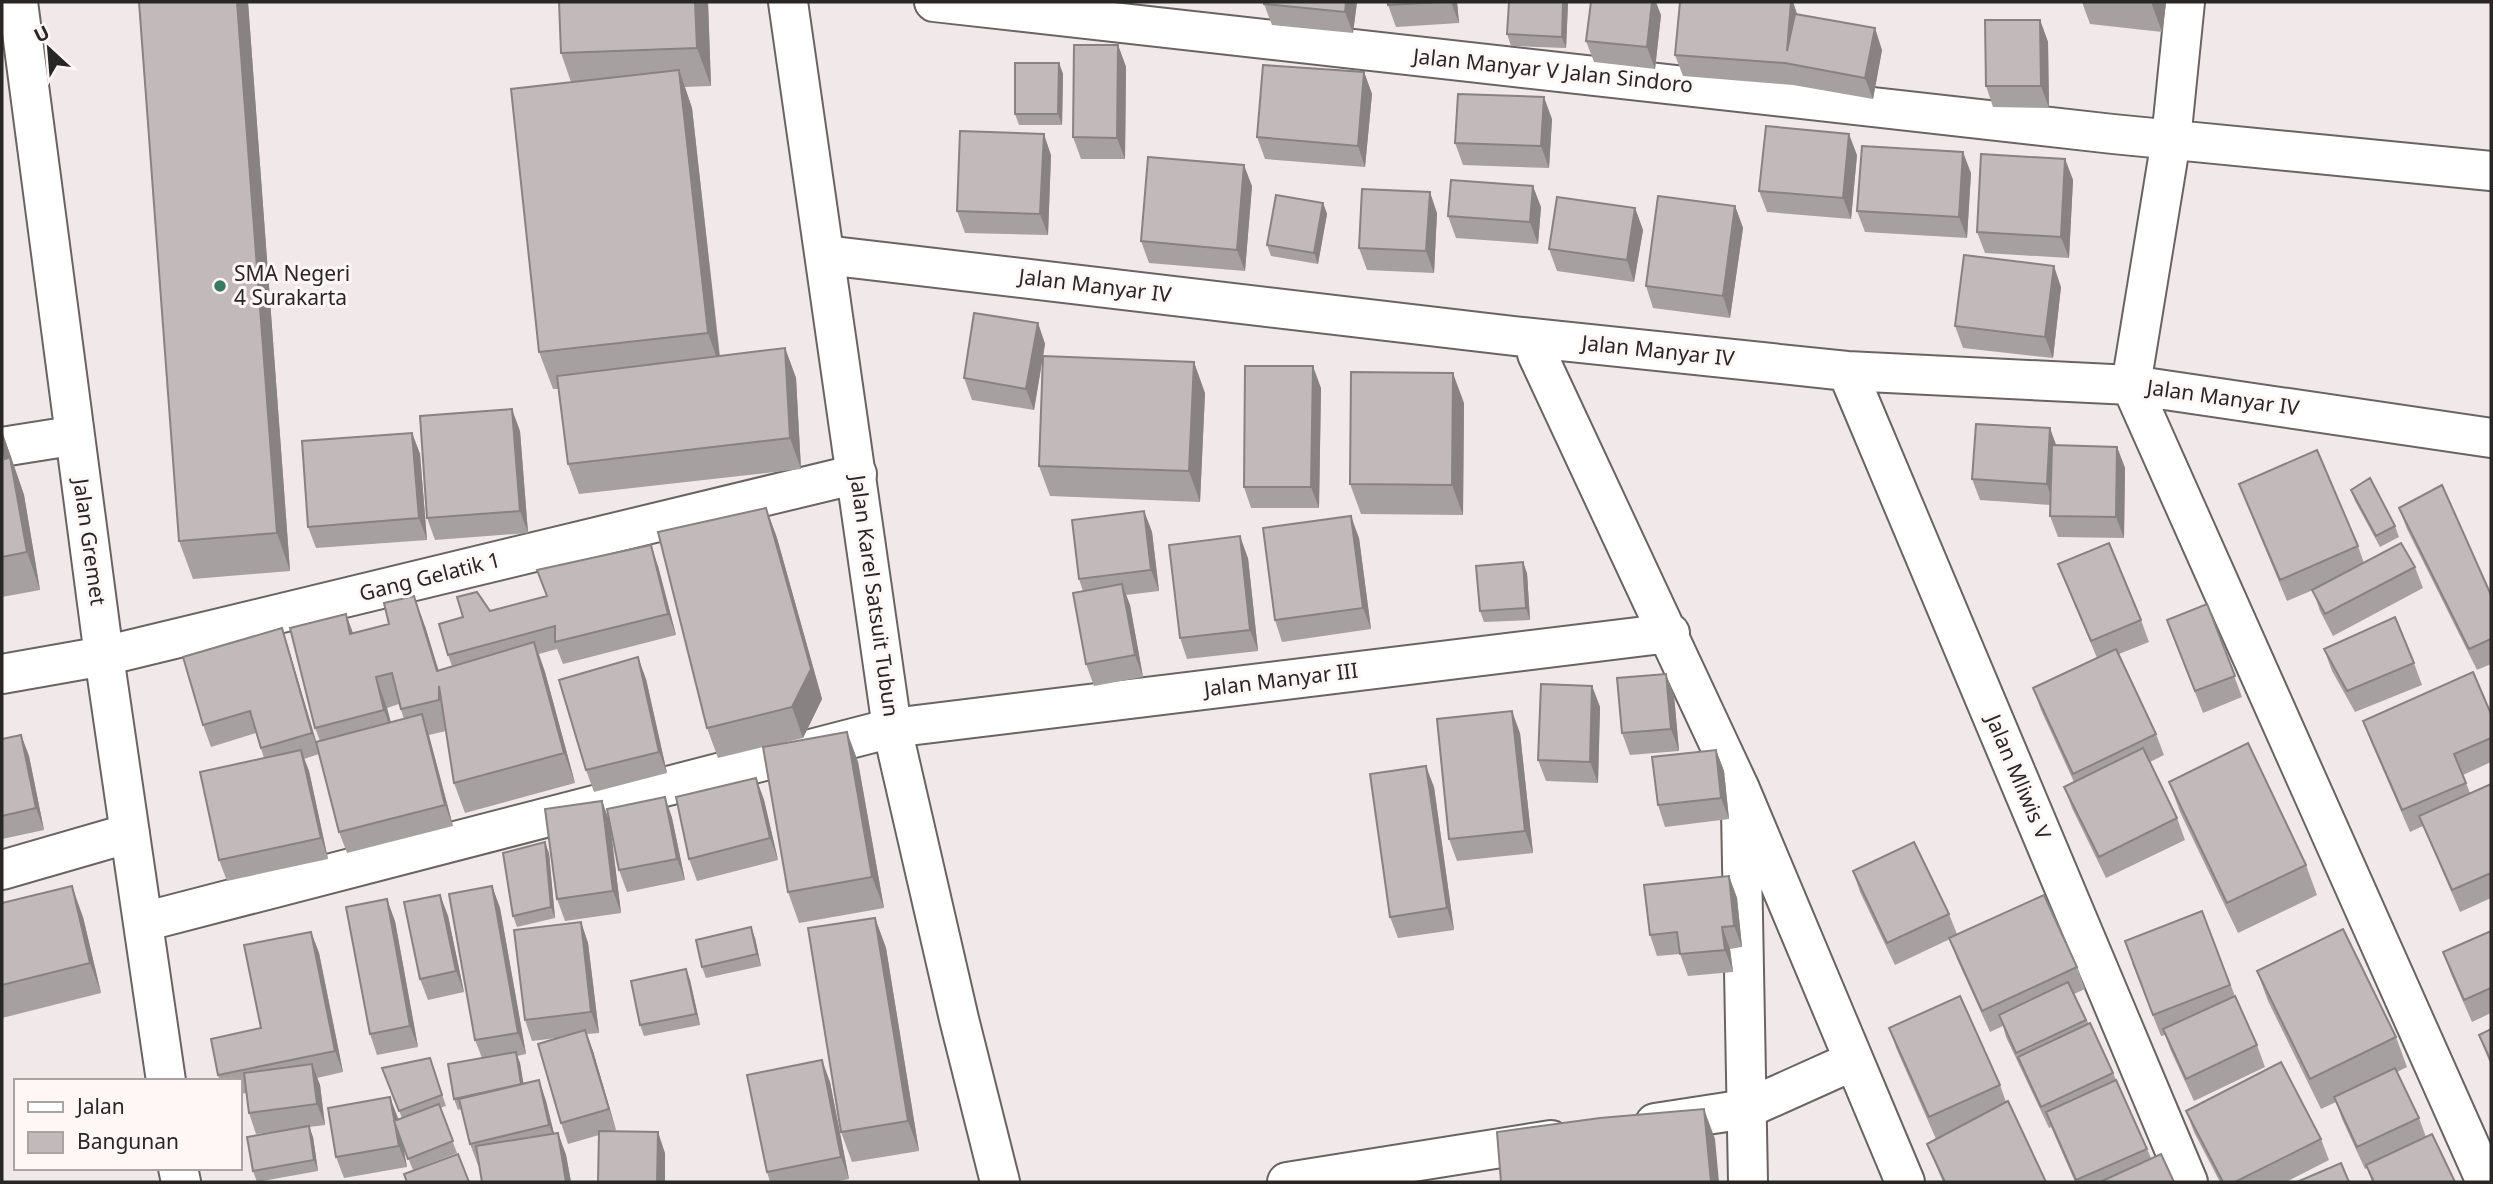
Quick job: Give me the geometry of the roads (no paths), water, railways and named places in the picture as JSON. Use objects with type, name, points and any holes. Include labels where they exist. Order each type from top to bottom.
[{"type":"street","name":"Jalan Gremet","points":[[18,2],[104,656],[166,1079]]},
{"type":"street","name":"Jalan Karel Satsuit Tubun","points":[[788,2],[892,728],[959,1019],[1000,1182]]},
{"type":"street","name":"Jalan Manyar V Jalan Sindoro","points":[[934,2],[2171,140],[2491,171]]},
{"type":"street","points":[[2186,2],[2171,140],[2132,385],[2486,1182]]},
{"type":"street","name":"Jalan Manyar IV","points":[[825,255],[1514,336],[1847,371],[2132,385],[2491,439]]},
{"type":"street","points":[[1538,354],[1670,633],[1740,789],[1905,1182]]},
{"type":"street","name":"Jalan Mliwis V","points":[[1847,371],[2188,1182]]},
{"type":"street","points":[[2,447],[65,437]]},
{"type":"street","name":"Gang Gelatik 1","points":[[2,674],[104,656],[857,474]]},
{"type":"street","name":"Jalan Manyar III","points":[[143,922],[892,728],[1670,633]]},
{"type":"street","points":[[1740,789],[1748,1182]]},
{"type":"street","points":[[2,870],[130,833]]},
{"type":"street","points":[[1625,1128],[1746,1109],[1853,1061]]},
{"type":"street","points":[[1287,1182],[1584,1135]]},
{"type":"place","name":"SMA Negeri 4 Surakarta","points":[[220,286]]}]
